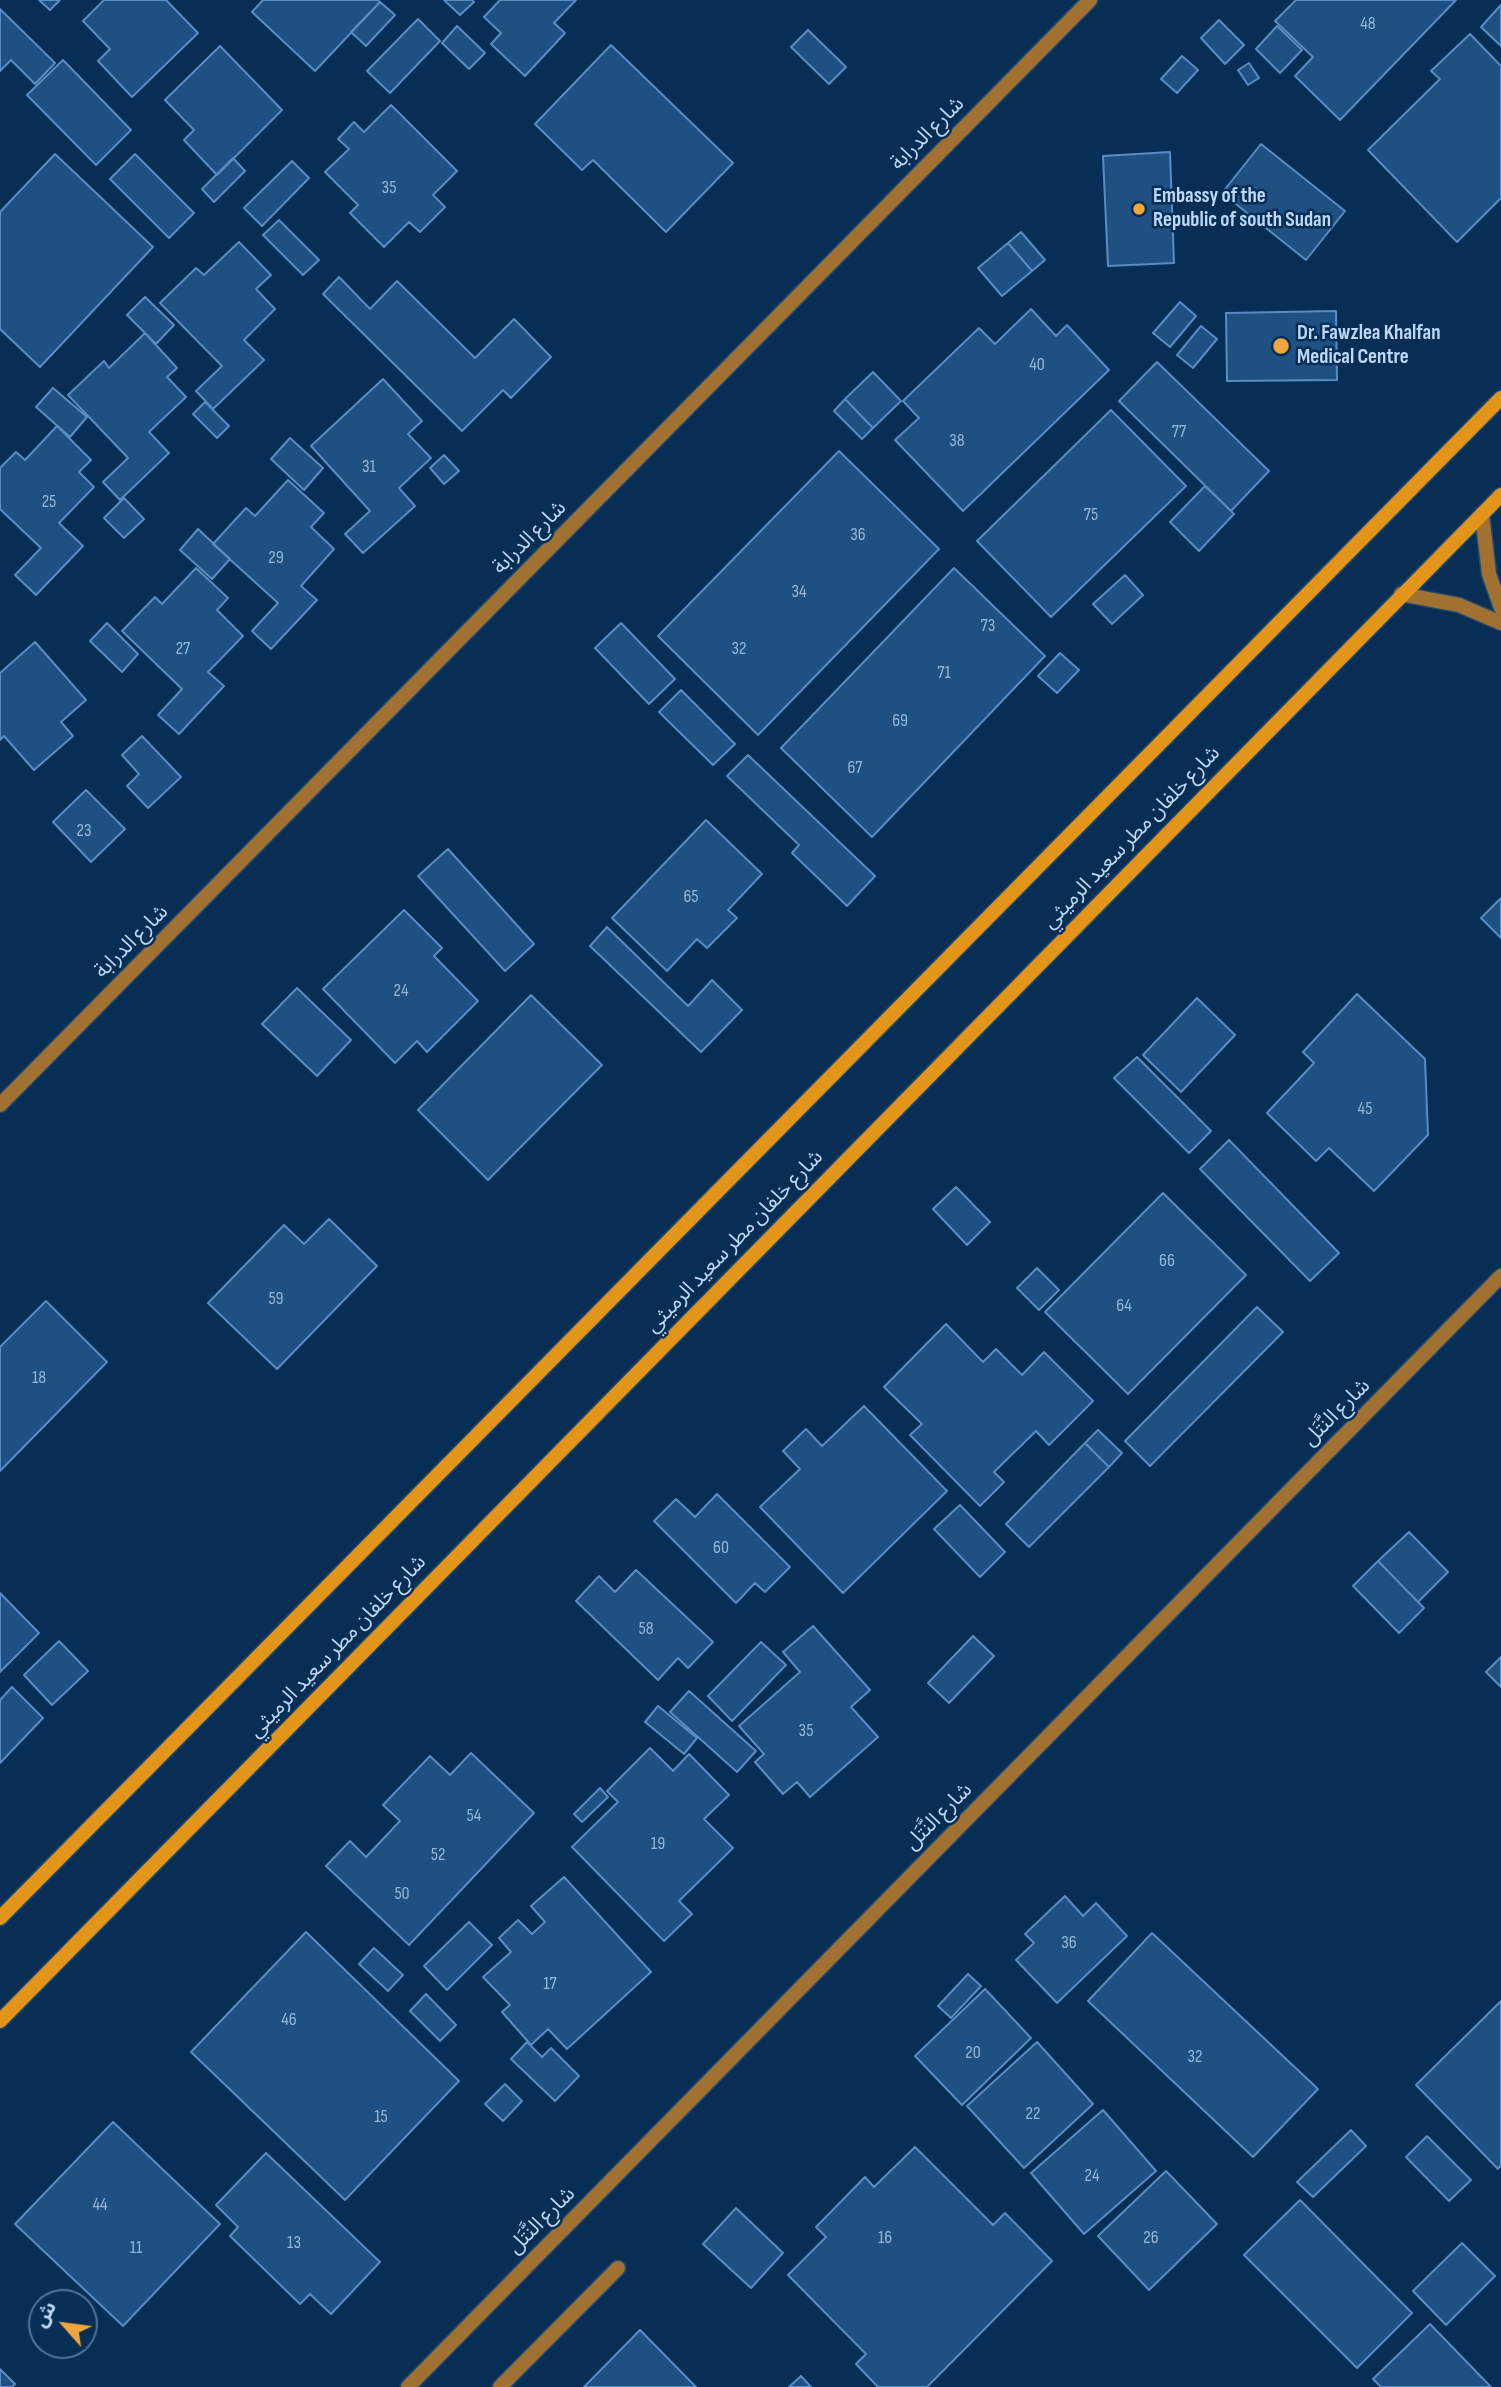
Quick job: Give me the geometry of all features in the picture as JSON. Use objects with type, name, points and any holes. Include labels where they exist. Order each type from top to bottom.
[{"type":"street","name":"شارع الدرابة","points":[[0,1105],[1090,0]]},
{"type":"street","points":[[0,1918],[1501,397]]},
{"type":"street","name":"شارع خلفان مطر سعيد الرميثي","points":[[0,2021],[1501,495]]},
{"type":"street","points":[[1482,514],[1489,574],[1501,608]]},
{"type":"street","points":[[1401,594],[1459,605],[1501,623]]},
{"type":"street","name":"شارع النَّتَل","points":[[412,2386],[1501,1276]]},
{"type":"street","points":[[500,2387],[618,2268]]},
{"type":"building","points":[[39,0],[60,0],[50,10]]},
{"type":"building","points":[[104,0],[166,0],[198,33],[132,97],[98,61],[110,49],[83,21]]},
{"type":"building","points":[[263,0],[380,2],[315,71],[252,12]]},
{"type":"building","points":[[444,0],[472,0],[474,2],[460,15]]},
{"type":"building","points":[[500,0],[576,0],[554,23],[565,33],[525,76],[491,44],[501,33],[484,17]]},
{"type":"building","points":[[1296,0],[1456,0],[1340,120],[1295,76],[1313,57],[1275,21]]},
{"type":"building","points":[[380,2],[395,15],[366,46],[351,32]]},
{"type":"building","points":[[1501,5],[1501,46],[1481,27]]},
{"type":"building","points":[[0,9],[55,63],[35,84],[11,60],[0,71]]},
{"type":"building","points":[[418,19],[440,41],[390,93],[367,71]]},
{"type":"building","points":[[1219,20],[1244,45],[1225,64],[1201,38]]},
{"type":"building","points":[[457,26],[485,53],[469,69],[442,43]]},
{"type":"building","points":[[1277,26],[1302,50],[1280,73],[1256,49]]},
{"type":"building","points":[[808,30],[846,67],[829,84],[791,47]]},
{"type":"building","points":[[1470,34],[1501,66],[1501,198],[1457,242],[1368,150],[1440,79],[1431,71]]},
{"type":"building","points":[[611,45],[733,163],[666,232],[593,160],[582,170],[535,124]]},
{"type":"building","points":[[220,46],[282,110],[217,175],[184,140],[194,130],[165,100]]},
{"type":"building","points":[[1182,56],[1198,70],[1177,93],[1161,79]]},
{"type":"building","points":[[63,60],[131,130],[96,165],[27,95]]},
{"type":"building","points":[[1249,63],[1259,78],[1248,85],[1238,70]]},
{"type":"building","points":[[391,105],[457,171],[433,195],[445,207],[420,232],[409,222],[384,247],[350,213],[358,205],[325,172],[349,149],[338,139],[354,122],[364,132]]},
{"type":"building","points":[[1261,144],[1345,211],[1306,260],[1222,193]]},
{"type":"building","name":"Embassy of the Republic of south Sudan","points":[[1170,152],[1174,263],[1108,266],[1103,156]]},
{"type":"building","points":[[55,154],[153,247],[40,367],[0,329],[0,212]]},
{"type":"building","points":[[135,154],[194,213],[169,238],[110,179]]},
{"type":"building","points":[[233,158],[245,171],[214,202],[202,189]]},
{"type":"building","points":[[292,161],[309,178],[262,226],[244,208]]},
{"type":"building","points":[[279,220],[319,260],[303,275],[263,235]]},
{"type":"building","points":[[1021,232],[1045,260],[1032,271],[1008,243]]},
{"type":"building","points":[[239,242],[271,275],[256,289],[275,309],[244,340],[264,360],[213,409],[196,391],[222,366],[160,303],[196,268],[204,275]]},
{"type":"building","points":[[1008,243],[1032,271],[1002,296],[978,268]]},
{"type":"building","points":[[339,277],[370,309],[397,281],[475,358],[514,319],[551,357],[511,398],[503,390],[462,431],[323,294]]},
{"type":"building","points":[[145,297],[174,325],[156,344],[127,315]]},
{"type":"building","points":[[1180,302],[1196,316],[1170,347],[1153,333]]},
{"type":"building","points":[[1031,309],[1056,336],[1067,325],[1109,370],[963,511],[895,440],[919,418],[903,401],[979,328],[995,344]]},
{"type":"building","name":"Dr. Fawzlea Khalfan Medical Centre","points":[[1336,311],[1337,380],[1227,381],[1226,313]]},
{"type":"building","points":[[1201,326],[1217,339],[1193,368],[1177,355]]},
{"type":"building","points":[[145,333],[177,368],[167,377],[186,397],[149,432],[169,453],[120,500],[103,482],[128,458],[68,395],[104,361],[109,368]]},
{"type":"building","points":[[1157,362],[1269,471],[1231,511],[1119,401]]},
{"type":"building","points":[[873,372],[901,401],[873,428],[845,399]]},
{"type":"building","points":[[383,379],[422,421],[408,434],[431,458],[399,488],[415,506],[363,553],[345,534],[370,511],[311,446]]},
{"type":"building","points":[[53,388],[87,417],[70,437],[36,407]]},
{"type":"building","points":[[845,399],[873,428],[862,439],[834,411]]},
{"type":"building","points":[[205,402],[229,426],[217,438],[193,414]]},
{"type":"building","points":[[1111,410],[1186,486],[1051,617],[977,541]]},
{"type":"building","points":[[57,426],[91,460],[79,472],[94,487],[59,523],[83,546],[36,595],[15,575],[41,548],[0,509],[0,468],[16,452],[25,460]]},
{"type":"building","points":[[290,438],[323,468],[304,490],[271,459]]},
{"type":"building","points":[[839,451],[939,549],[758,735],[658,636]]},
{"type":"building","points":[[444,455],[459,471],[444,484],[430,468]]},
{"type":"building","points":[[288,480],[324,513],[311,527],[334,549],[301,586],[317,600],[271,649],[252,631],[278,603],[213,544],[246,508],[255,516]]},
{"type":"building","points":[[1205,486],[1234,514],[1199,551],[1170,522]]},
{"type":"building","points":[[124,498],[144,519],[124,538],[104,518]]},
{"type":"building","points":[[198,529],[230,559],[212,579],[180,550]]},
{"type":"building","points":[[196,568],[228,598],[217,610],[243,636],[208,672],[224,686],[179,734],[158,715],[182,689],[122,631],[155,597],[162,604]]},
{"type":"building","points":[[954,568],[1045,656],[872,837],[781,748]]},
{"type":"building","points":[[1125,575],[1143,595],[1112,624],[1093,604]]},
{"type":"building","points":[[107,623],[138,654],[122,672],[90,641]]},
{"type":"building","points":[[621,623],[675,679],[649,704],[595,648]]},
{"type":"building","points":[[35,642],[86,700],[61,722],[73,736],[34,770],[4,736],[0,740],[0,673]]},
{"type":"building","points":[[1060,653],[1079,670],[1057,693],[1038,676]]},
{"type":"building","points":[[681,690],[735,744],[713,765],[659,712]]},
{"type":"building","points":[[142,736],[181,777],[148,808],[127,786],[139,774],[122,755]]},
{"type":"building","points":[[748,755],[875,876],[847,906],[792,853],[799,845],[727,776]]},
{"type":"building","points":[[86,790],[125,829],[91,862],[53,822]]},
{"type":"building","points":[[706,820],[762,874],[728,910],[737,918],[707,948],[697,939],[667,971],[612,918]]},
{"type":"building","points":[[448,849],[534,944],[505,971],[418,876]]},
{"type":"building","points":[[1501,898],[1501,938],[1481,918]]},
{"type":"building","points":[[404,910],[442,948],[434,956],[478,1001],[427,1052],[417,1041],[395,1063],[323,989]]},
{"type":"building","points":[[607,927],[688,1006],[712,980],[742,1010],[701,1052],[590,946]]},
{"type":"building","points":[[297,988],[351,1040],[317,1076],[262,1024]]},
{"type":"building","points":[[1357,994],[1425,1059],[1428,1135],[1374,1191],[1329,1148],[1316,1161],[1267,1113],[1314,1063],[1303,1052]]},
{"type":"building","points":[[531,995],[602,1065],[488,1180],[418,1110]]},
{"type":"building","points":[[1197,998],[1235,1035],[1181,1092],[1143,1055]]},
{"type":"building","points":[[1137,1057],[1211,1131],[1189,1153],[1114,1078]]},
{"type":"building","points":[[1229,1140],[1339,1253],[1310,1281],[1200,1169]]},
{"type":"building","points":[[956,1187],[990,1222],[967,1245],[933,1209]]},
{"type":"building","points":[[1163,1193],[1246,1275],[1128,1394],[1045,1312]]},
{"type":"building","points":[[329,1219],[377,1266],[277,1369],[208,1303],[284,1225],[304,1244]]},
{"type":"building","points":[[1037,1268],[1059,1290],[1039,1310],[1017,1288]]},
{"type":"building","points":[[46,1301],[107,1362],[0,1471],[0,1347]]},
{"type":"building","points":[[1257,1307],[1283,1332],[1150,1466],[1125,1441]]},
{"type":"building","points":[[946,1324],[983,1362],[996,1349],[1022,1375],[1044,1352],[1093,1401],[1049,1445],[1036,1431],[994,1472],[1004,1482],[980,1506],[910,1435],[922,1424],[884,1387]]},
{"type":"building","points":[[864,1406],[947,1491],[843,1593],[760,1507],[800,1469],[783,1451],[806,1429],[822,1446]]},
{"type":"building","points":[[1098,1430],[1122,1453],[1109,1467],[1085,1443]]},
{"type":"building","points":[[1085,1443],[1109,1467],[1029,1547],[1006,1524]]},
{"type":"building","points":[[717,1494],[790,1567],[765,1592],[755,1583],[736,1603],[654,1521],[676,1499],[695,1517]]},
{"type":"building","points":[[960,1505],[1005,1552],[980,1577],[934,1529]]},
{"type":"building","points":[[1409,1532],[1448,1572],[1418,1602],[1378,1561]]},
{"type":"building","points":[[1378,1561],[1424,1608],[1399,1633],[1353,1586]]},
{"type":"building","points":[[636,1570],[713,1642],[688,1668],[678,1658],[658,1680],[576,1601],[599,1576],[615,1592]]},
{"type":"building","points":[[0,1593],[39,1633],[0,1672]]},
{"type":"building","points":[[813,1626],[870,1690],[851,1707],[878,1737],[810,1797],[797,1782],[783,1794],[755,1762],[764,1754],[739,1726],[800,1672],[783,1652]]},
{"type":"building","points":[[973,1636],[994,1656],[949,1703],[928,1683]]},
{"type":"building","points":[[59,1641],[88,1671],[52,1705],[24,1675]]},
{"type":"building","points":[[761,1642],[786,1665],[732,1721],[708,1696]]},
{"type":"building","points":[[1501,1657],[1501,1687],[1486,1672]]},
{"type":"building","points":[[12,1687],[43,1718],[0,1763],[0,1700]]},
{"type":"building","points":[[689,1691],[756,1751],[737,1772],[670,1712]]},
{"type":"building","points":[[658,1706],[697,1738],[684,1754],[645,1722]]},
{"type":"building","points":[[650,1748],[673,1771],[689,1754],[729,1795],[704,1819],[733,1848],[679,1901],[692,1914],[664,1941],[572,1847],[618,1802],[607,1791]]},
{"type":"building","points":[[471,1753],[534,1813],[409,1945],[326,1866],[350,1841],[366,1857],[400,1821],[383,1805],[430,1756],[450,1775]]},
{"type":"building","points":[[600,1788],[608,1797],[582,1822],[574,1814]]},
{"type":"building","points":[[564,1877],[651,1972],[567,2049],[548,2029],[531,2045],[502,2012],[510,2005],[483,1977],[511,1952],[499,1938],[518,1920],[532,1934],[545,1922],[531,1906]]},
{"type":"building","points":[[1065,1896],[1083,1916],[1096,1903],[1127,1936],[1057,2003],[1016,1960],[1034,1943],[1025,1934]]},
{"type":"building","points":[[469,1922],[492,1945],[447,1990],[424,1966]]},
{"type":"building","points":[[306,1932],[459,2081],[345,2200],[191,2052]]},
{"type":"building","points":[[1152,1933],[1318,2089],[1253,2157],[1088,2001]]},
{"type":"building","points":[[374,1948],[403,1975],[388,1991],[359,1964]]},
{"type":"building","points":[[968,1974],[981,1986],[951,2018],[938,2006]]},
{"type":"building","points":[[985,1989],[1031,2038],[962,2105],[915,2056]]},
{"type":"building","points":[[426,1994],[456,2025],[440,2041],[410,2011]]},
{"type":"building","points":[[1501,2001],[1501,2165],[1498,2169],[1416,2085]]},
{"type":"building","points":[[527,2042],[542,2057],[551,2048],[579,2076],[555,2101],[511,2059]]},
{"type":"building","points":[[1037,2042],[1093,2104],[1024,2168],[967,2106]]},
{"type":"building","points":[[505,2084],[522,2101],[503,2121],[485,2104]]},
{"type":"building","points":[[1103,2110],[1156,2171],[1084,2234],[1031,2173]]},
{"type":"building","points":[[113,2122],[220,2224],[123,2326],[98,2302],[98,2289],[84,2289],[15,2224]]},
{"type":"building","points":[[1351,2130],[1366,2146],[1313,2197],[1297,2182]]},
{"type":"building","points":[[1427,2136],[1471,2180],[1449,2201],[1406,2157]]},
{"type":"building","points":[[915,2147],[993,2225],[1005,2213],[1052,2261],[927,2387],[878,2387],[856,2364],[866,2354],[788,2275],[826,2237],[816,2227],[865,2177],[874,2187]]},
{"type":"building","points":[[266,2153],[380,2262],[331,2314],[310,2294],[300,2304],[230,2236],[238,2227],[216,2205]]},
{"type":"building","points":[[1166,2171],[1217,2224],[1149,2290],[1098,2236]]},
{"type":"building","points":[[1300,2200],[1412,2313],[1357,2368],[1244,2255]]},
{"type":"building","points":[[736,2208],[783,2253],[751,2288],[703,2244]]},
{"type":"building","points":[[1462,2243],[1495,2276],[1446,2325],[1413,2291]]},
{"type":"building","points":[[1430,2324],[1491,2387],[1381,2387],[1373,2379]]},
{"type":"building","points":[[640,2330],[696,2387],[584,2387]]},
{"type":"building","points":[[0,2369],[15,2384],[12,2387],[0,2387]]},
{"type":"building","points":[[801,2376],[811,2387],[789,2387]]},
{"type":"place","name":"Embassy of the Republic of south Sudan","points":[[1139,209]]},
{"type":"place","name":"Dr. Fawzlea Khalfan Medical Centre","points":[[1281,346]]}]
